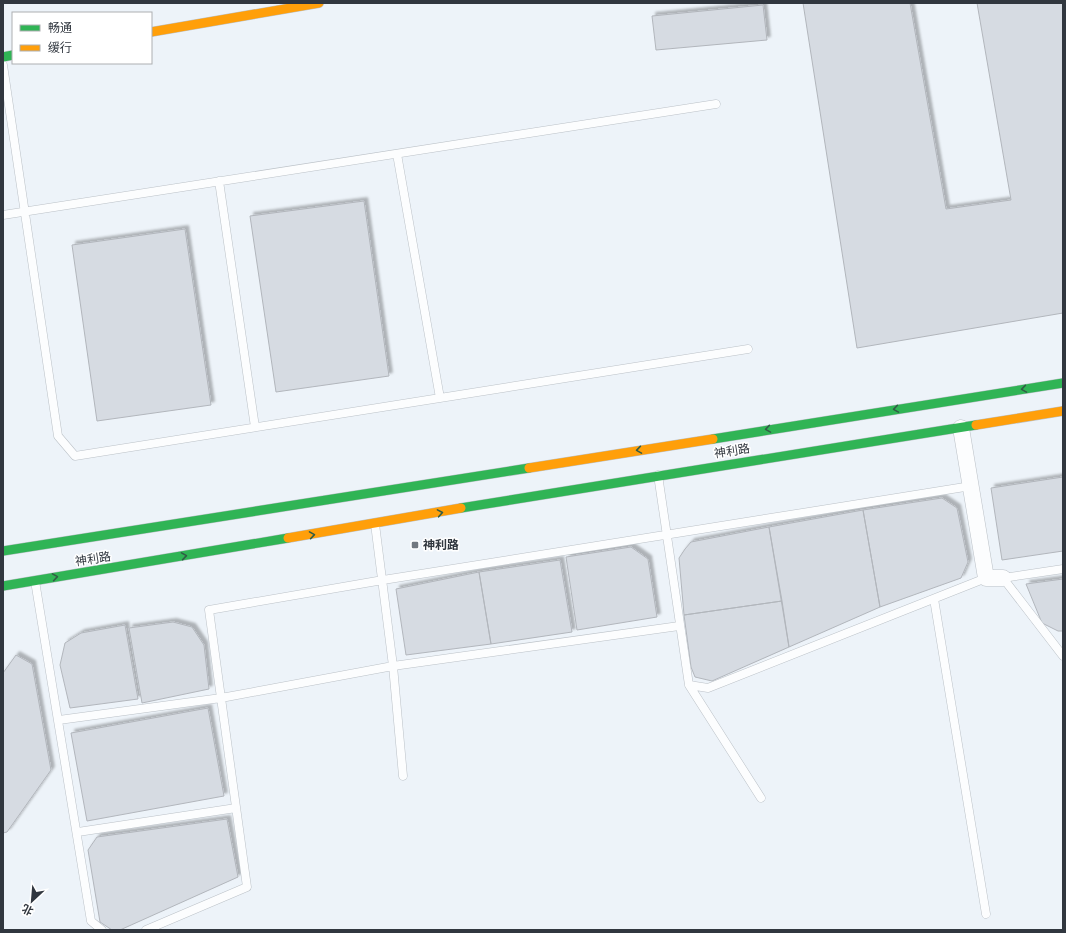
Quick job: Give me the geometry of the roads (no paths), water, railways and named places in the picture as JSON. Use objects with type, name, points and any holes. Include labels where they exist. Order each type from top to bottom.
[{"type":"main road","points":[[152,32],[319,3]]},
{"type":"main road","points":[[3,551],[1063,382]]},
{"type":"main road","name":"神利路","points":[[3,586],[658,475],[1063,411]]},
{"type":"street","points":[[961,428],[986,578],[1003,578]]},
{"type":"lane","points":[[3,65],[58,436],[75,456],[748,349]]},
{"type":"lane","points":[[3,214],[219,182],[716,104]]},
{"type":"lane","points":[[397,154],[440,398]]},
{"type":"lane","points":[[219,182],[255,427]]},
{"type":"lane","points":[[658,475],[679,626],[689,685],[761,798]]},
{"type":"lane","points":[[146,930],[247,887],[209,610],[383,580],[971,486]]},
{"type":"lane","points":[[375,524],[393,666],[403,776]]},
{"type":"lane","points":[[1063,569],[1003,578],[1063,656]]},
{"type":"lane","points":[[689,685],[708,688],[986,578]]},
{"type":"lane","points":[[35,580],[92,921],[102,930]]},
{"type":"lane","points":[[934,599],[986,914]]},
{"type":"lane","points":[[58,720],[221,698],[393,666],[679,626]]},
{"type":"lane","points":[[1054,644],[1063,643]]},
{"type":"lane","points":[[78,832],[236,808]]},
{"type":"place","name":"神利路","points":[[415,545]]}]
